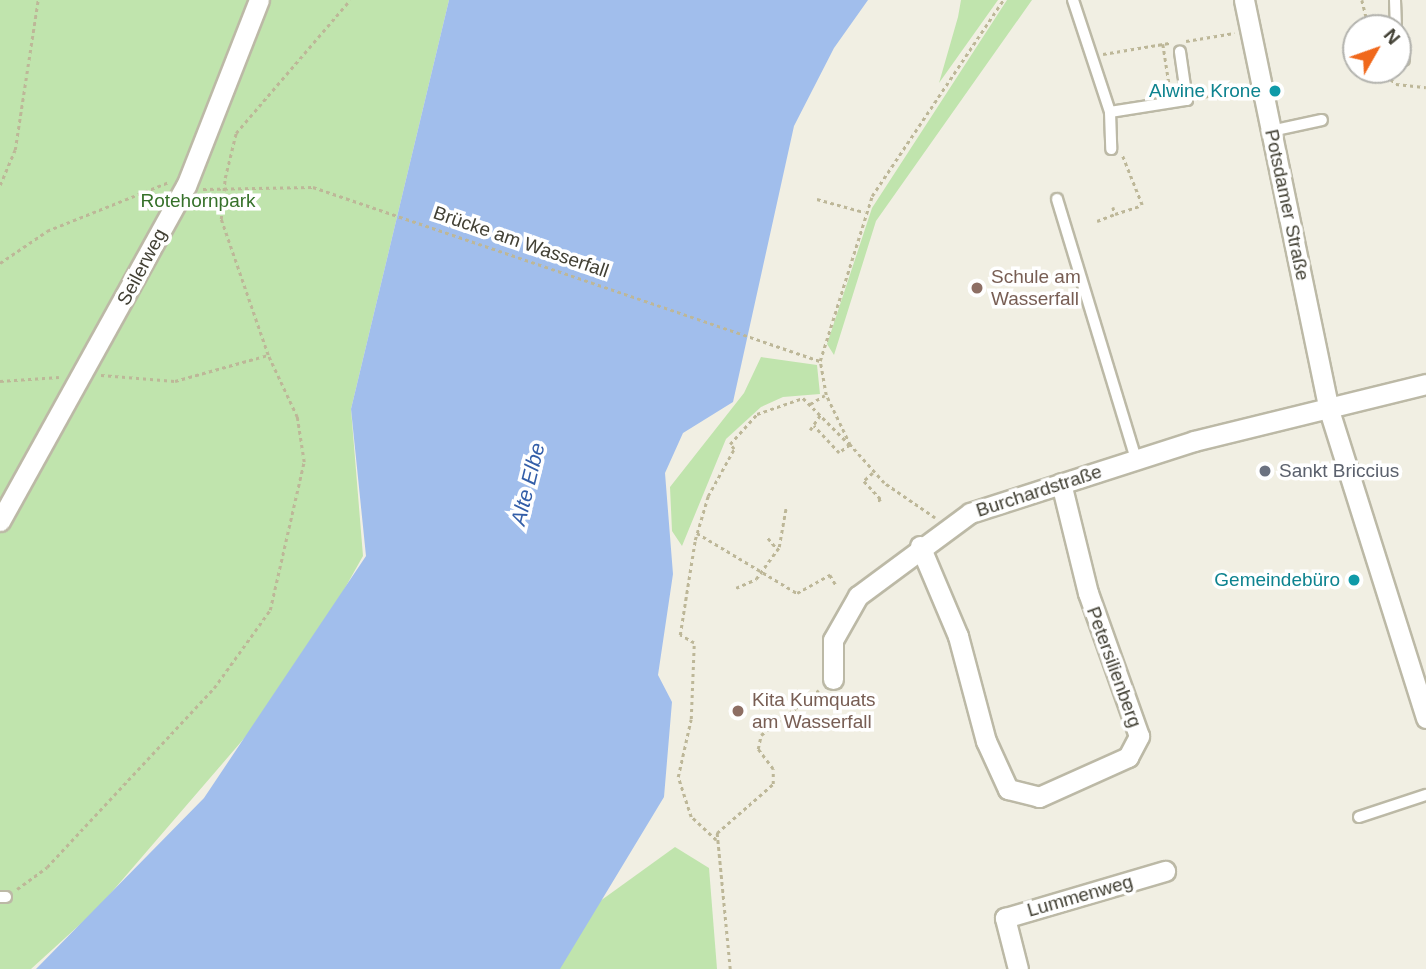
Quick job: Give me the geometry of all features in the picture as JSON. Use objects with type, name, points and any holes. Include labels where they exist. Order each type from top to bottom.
[{"type":"street","name":"Seilerweg","points":[[0,521],[86,373],[186,186],[258,0]]},
{"type":"street","name":"Potsdamer Straße","points":[[1244,0],[1329,411],[1426,718]]},
{"type":"street","name":"Burchardstraße","points":[[833,679],[833,640],[848,608],[920,546],[970,513],[1136,459],[1426,384]]},
{"type":"street","name":"Petersilienberg","points":[[920,546],[958,636],[986,741],[1008,789],[1039,797],[1095,772],[1128,757],[1139,736],[1088,593],[1061,483]]},
{"type":"street","name":"Lummenweg","points":[[1018,969],[1005,918],[1165,871]]},
{"type":"lane","points":[[1073,0],[1088,56],[1110,112],[1111,149]]},
{"type":"lane","points":[[1110,112],[1187,100],[1180,52]]},
{"type":"lane","points":[[1272,131],[1322,120]]},
{"type":"lane","points":[[1057,199],[1136,459]]},
{"type":"lane","points":[[1359,817],[1426,795]]},
{"type":"path","points":[[0,185],[15,150],[38,0]]},
{"type":"path","points":[[3,897],[47,867],[214,688],[270,610],[304,462],[297,417],[268,355],[221,219],[224,193],[236,134],[351,0]]},
{"type":"path","points":[[850,445],[826,395],[820,361],[865,212],[1003,0]]},
{"type":"path","points":[[1088,56],[1241,32]]},
{"type":"path","points":[[1163,44],[1172,102]]},
{"type":"path","points":[[1163,73],[1168,73]]},
{"type":"path","points":[[1396,84],[1426,87]]},
{"type":"path","points":[[1187,100],[1253,87]]},
{"type":"path","points":[[1097,220],[1142,205],[1127,157],[1111,149]]},
{"type":"path","points":[[0,263],[47,231],[149,186],[186,186]]},
{"type":"path","name":"Brücke am Wasserfall","points":[[224,193],[313,187],[820,361]]},
{"type":"path","points":[[817,198],[865,212]]},
{"type":"path","points":[[1113,208],[1115,214]]},
{"type":"path","points":[[0,381],[86,373],[175,381],[268,355]]},
{"type":"path","points":[[810,404],[826,395]]},
{"type":"path","points":[[716,840],[691,817],[678,777],[691,719],[694,643],[680,635],[697,533],[734,449],[730,444],[768,406],[803,398],[850,445],[873,473],[932,513],[944,530]]},
{"type":"path","points":[[810,430],[820,415]]},
{"type":"path","points":[[814,426],[839,453],[850,445]]},
{"type":"path","points":[[873,473],[864,481],[881,499],[876,503]]},
{"type":"path","points":[[736,588],[763,572],[778,550],[786,509]]},
{"type":"path","points":[[697,533],[797,593],[813,581],[830,575],[836,585]]},
{"type":"path","points":[[768,538],[778,550]]},
{"type":"path","points":[[730,969],[716,840],[724,821],[756,804],[773,784],[773,769],[758,749],[761,734],[833,679]]},
{"type":"green space","name":"Rotehornpark","points":[[0,0],[449,0],[351,409],[363,556],[291,684],[98,908],[31,969],[0,969]]},
{"type":"green space","points":[[961,0],[998,0],[939,83],[958,17]]},
{"type":"green space","points":[[1007,0],[1032,0],[876,221],[834,355],[827,344],[872,208]]},
{"type":"green space","points":[[761,357],[817,365],[820,394],[783,397],[761,407],[726,439],[682,546],[672,531],[670,487],[744,393]]},
{"type":"green space","points":[[675,847],[709,868],[717,969],[525,969],[578,917]]},
{"type":"water","name":"Alte Elbe","points":[[449,0],[868,0],[834,48],[794,126],[733,402],[683,433],[665,473],[673,574],[658,675],[672,702],[664,797],[560,969],[36,969],[204,798],[366,556],[351,409]]},
{"type":"place","name":"Alwine Krone","points":[[1275,91]]},
{"type":"place","name":"Schule am Wasserfall","points":[[977,288]]},
{"type":"place","name":"Sankt Briccius","points":[[1265,471]]},
{"type":"place","name":"Gemeindebüro","points":[[1354,580]]},
{"type":"place","name":"Kita Kumquats am Wasserfall","points":[[738,711]]}]
